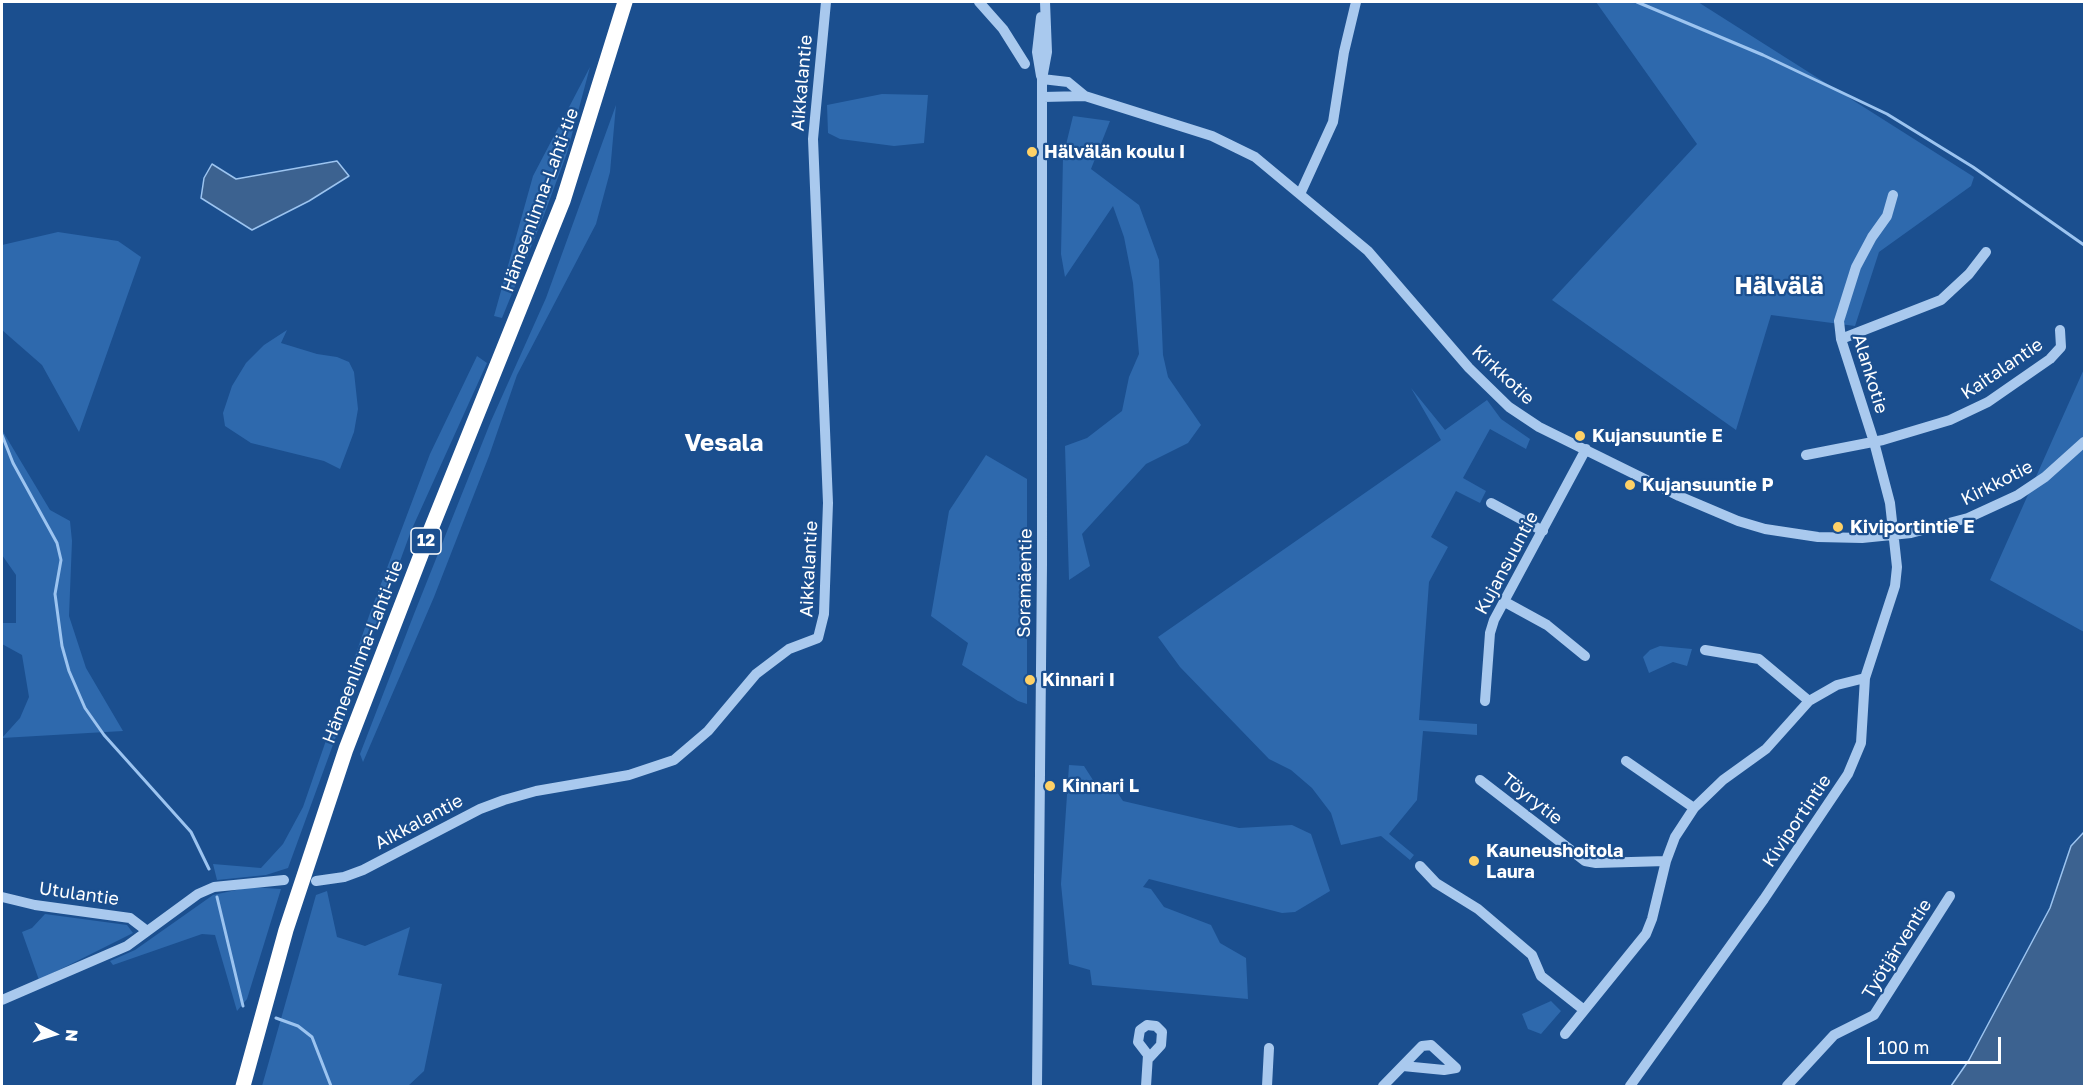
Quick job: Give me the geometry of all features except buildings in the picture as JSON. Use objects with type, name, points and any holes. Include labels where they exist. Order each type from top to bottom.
[{"type":"highway","name":"Hämeenlinna-Lahti-tie","points":[[243,1086],[290,919],[346,749],[429,534],[563,201],[626,2]]},
{"type":"street","name":"Aikkalantie","points":[[316,881],[344,877],[363,870],[480,809],[504,800],[546,789],[629,775],[674,760],[708,731],[756,674],[789,649],[818,638],[824,614],[828,503],[813,139],[826,2]]},
{"type":"street","points":[[979,2],[1003,29],[1025,64]]},
{"type":"street","name":"Soramäentie","points":[[1037,1086],[1042,564],[1042,79],[1047,52],[1044,2]]},
{"type":"street","points":[[1301,192],[1333,122],[1344,52],[1356,2]]},
{"type":"street","name":"Kirkkotie","points":[[1042,79],[1068,82],[1085,96]]},
{"type":"street","name":"Kirkkotie","points":[[1042,97],[1085,96],[1235,146],[1301,192],[1368,251],[1469,368],[1509,407],[1539,427],[1679,496],[1757,526],[1818,537],[1894,536],[1944,525],[1989,509],[2045,477],[2085,442]]},
{"type":"street","name":"Alankotie","points":[[1893,195],[1887,216],[1872,237],[1856,267],[1839,321],[1841,339],[1874,442],[1890,503],[1894,536]]},
{"type":"street","points":[[1841,339],[1941,300],[1969,274],[1986,252]]},
{"type":"street","name":"Kaitalantie","points":[[1806,455],[1874,442],[1950,420],[1988,402],[2050,359],[2061,347],[2060,330]]},
{"type":"street","name":"Kujansuuntie","points":[[1485,701],[1490,633],[1586,449]]},
{"type":"street","points":[[1491,503],[1543,531]]},
{"type":"street","name":"Kiviportintie","points":[[1630,1086],[1764,899],[1848,774],[1861,743],[1865,678],[1895,586],[1897,567],[1894,536]]},
{"type":"street","points":[[1505,602],[1548,625],[1585,656]]},
{"type":"street","points":[[1705,650],[1759,659],[1809,701]]},
{"type":"street","points":[[1565,1034],[1646,934],[1675,837],[1694,808],[1723,780],[1766,750],[1809,701],[1837,685],[1865,678]]},
{"type":"street","points":[[1626,760],[1694,808]]},
{"type":"street","name":"Töyrytie","points":[[1480,780],[1585,861],[1596,863],[1666,861]]},
{"type":"street","points":[[1420,866],[1436,883],[1478,909],[1532,955],[1541,976],[1584,1010]]},
{"type":"street","points":[[2,999],[127,946],[198,894],[214,887],[284,880]]},
{"type":"street","name":"Työtjärventie","points":[[1787,1086],[1834,1035],[1874,1015],[1950,896]]},
{"type":"street","name":"Utulantie","points":[[2,897],[35,905],[130,918],[147,931]]},
{"type":"street","points":[[1267,1086],[1269,1048]]},
{"type":"street","points":[[1146,1086],[1149,1058]]},
{"type":"street","points":[[1383,1086],[1403,1066]]},
{"type":"shaded area","points":[[1596,2],[1698,2],[1974,177],[1971,186],[1879,252],[1855,326],[1771,315],[1736,430],[1552,300],[1697,144]]},
{"type":"shaded area","points":[[590,67],[567,153],[544,215],[502,318],[494,316],[533,176]]},
{"type":"shaded area","points":[[882,94],[928,95],[924,143],[894,146],[840,139],[828,133],[827,105]]},
{"type":"shaded area","points":[[616,105],[610,172],[596,224],[517,375],[489,456],[434,597],[363,762],[360,754],[491,421],[546,298]]},
{"type":"shaded area","points":[[1073,116],[1110,121],[1091,169],[1139,205],[1159,260],[1163,355],[1168,377],[1201,425],[1188,443],[1146,464],[1082,534],[1090,566],[1069,580],[1065,446],[1087,438],[1122,411],[1129,377],[1139,354],[1133,283],[1124,237],[1113,206],[1065,277],[1061,254],[1063,157]]},
{"type":"shaded area","points":[[337,161],[349,176],[309,201],[252,230],[201,198],[204,178],[212,164],[236,179]]},
{"type":"shaded area","points":[[58,232],[118,241],[141,257],[79,432],[42,365],[2,330],[2,245]]},
{"type":"shaded area","points":[[287,330],[281,343],[317,354],[337,357],[349,362],[354,372],[358,409],[354,432],[340,469],[324,461],[251,443],[225,426],[223,413],[232,386],[246,363],[264,345]]},
{"type":"shaded area","points":[[477,356],[487,363],[411,531],[288,868],[266,875],[217,880],[213,864],[261,868],[283,844],[303,807],[370,613],[430,454]]},
{"type":"shaded area","points":[[2084,369],[2084,632],[1990,580]]},
{"type":"shaded area","points":[[1411,388],[1445,430],[1487,400],[1501,419],[1530,439],[1526,449],[1490,429],[1463,478],[1486,491],[1480,503],[1456,491],[1431,537],[1448,547],[1429,582],[1419,720],[1477,724],[1477,735],[1423,731],[1417,800],[1389,834],[1414,855],[1410,860],[1381,836],[1341,845],[1331,813],[1312,788],[1291,770],[1269,759],[1180,667],[1158,637],[1441,440]]},
{"type":"shaded area","points":[[2,430],[50,510],[70,521],[72,541],[69,616],[86,668],[123,731],[2,738],[20,718],[29,697],[22,655],[2,644],[2,623],[16,623],[16,575],[2,555]]},
{"type":"shaded area","points":[[986,455],[1027,479],[1027,704],[1018,701],[962,665],[968,643],[931,616],[949,511]]},
{"type":"shaded area","points":[[1660,646],[1692,649],[1687,666],[1673,662],[1649,673],[1643,657],[1650,650]]},
{"type":"shaded area","points":[[1069,765],[1084,766],[1100,791],[1113,786],[1123,801],[1239,828],[1292,825],[1311,834],[1330,891],[1295,912],[1282,913],[1149,879],[1143,887],[1151,889],[1164,907],[1211,925],[1220,943],[1246,958],[1248,999],[1092,985],[1090,970],[1069,964],[1061,884]]},
{"type":"shaded area","points":[[2084,832],[2084,1086],[1951,1086],[1969,1060],[2050,908],[2071,846]]},
{"type":"shaded area","points":[[250,887],[281,889],[247,999],[237,1011],[215,935],[202,934],[113,965],[110,961],[135,950],[213,895]]},
{"type":"shaded area","points":[[327,891],[337,937],[365,946],[410,927],[398,975],[442,984],[424,1071],[408,1086],[262,1086],[316,895]]},
{"type":"shaded area","points":[[45,914],[127,925],[133,933],[39,980],[22,932],[32,928]]},
{"type":"shaded area","points":[[1551,1001],[1561,1011],[1541,1034],[1528,1029],[1522,1014]]},
{"type":"waterway","points":[[1637,2],[1763,55],[1887,114],[1973,167],[2084,245]]},
{"type":"waterway","points":[[2,435],[13,463],[57,543],[61,560],[55,594],[62,646],[69,671],[85,708],[104,735],[191,832],[209,869]]},
{"type":"waterway","points":[[217,897],[243,1006]]},
{"type":"waterway","points":[[276,1018],[298,1026],[312,1037],[331,1086]]},
{"type":"place","name":"Hälvälän koulu I","points":[[1032,152]]},
{"type":"place","name":"Kujansuuntie E","points":[[1580,436]]},
{"type":"place","name":"Kujansuuntie P","points":[[1630,485]]},
{"type":"place","name":"Kiviportintie E","points":[[1838,527]]},
{"type":"place","name":"Kinnari I","points":[[1030,680]]},
{"type":"place","name":"Kinnari L","points":[[1050,786]]},
{"type":"place","name":"Kauneushoitola Laura","points":[[1474,861]]},
{"type":"district","name":"Hälvälä","points":[[1779,286]]},
{"type":"district","name":"Vesala","points":[[724,443]]}]
